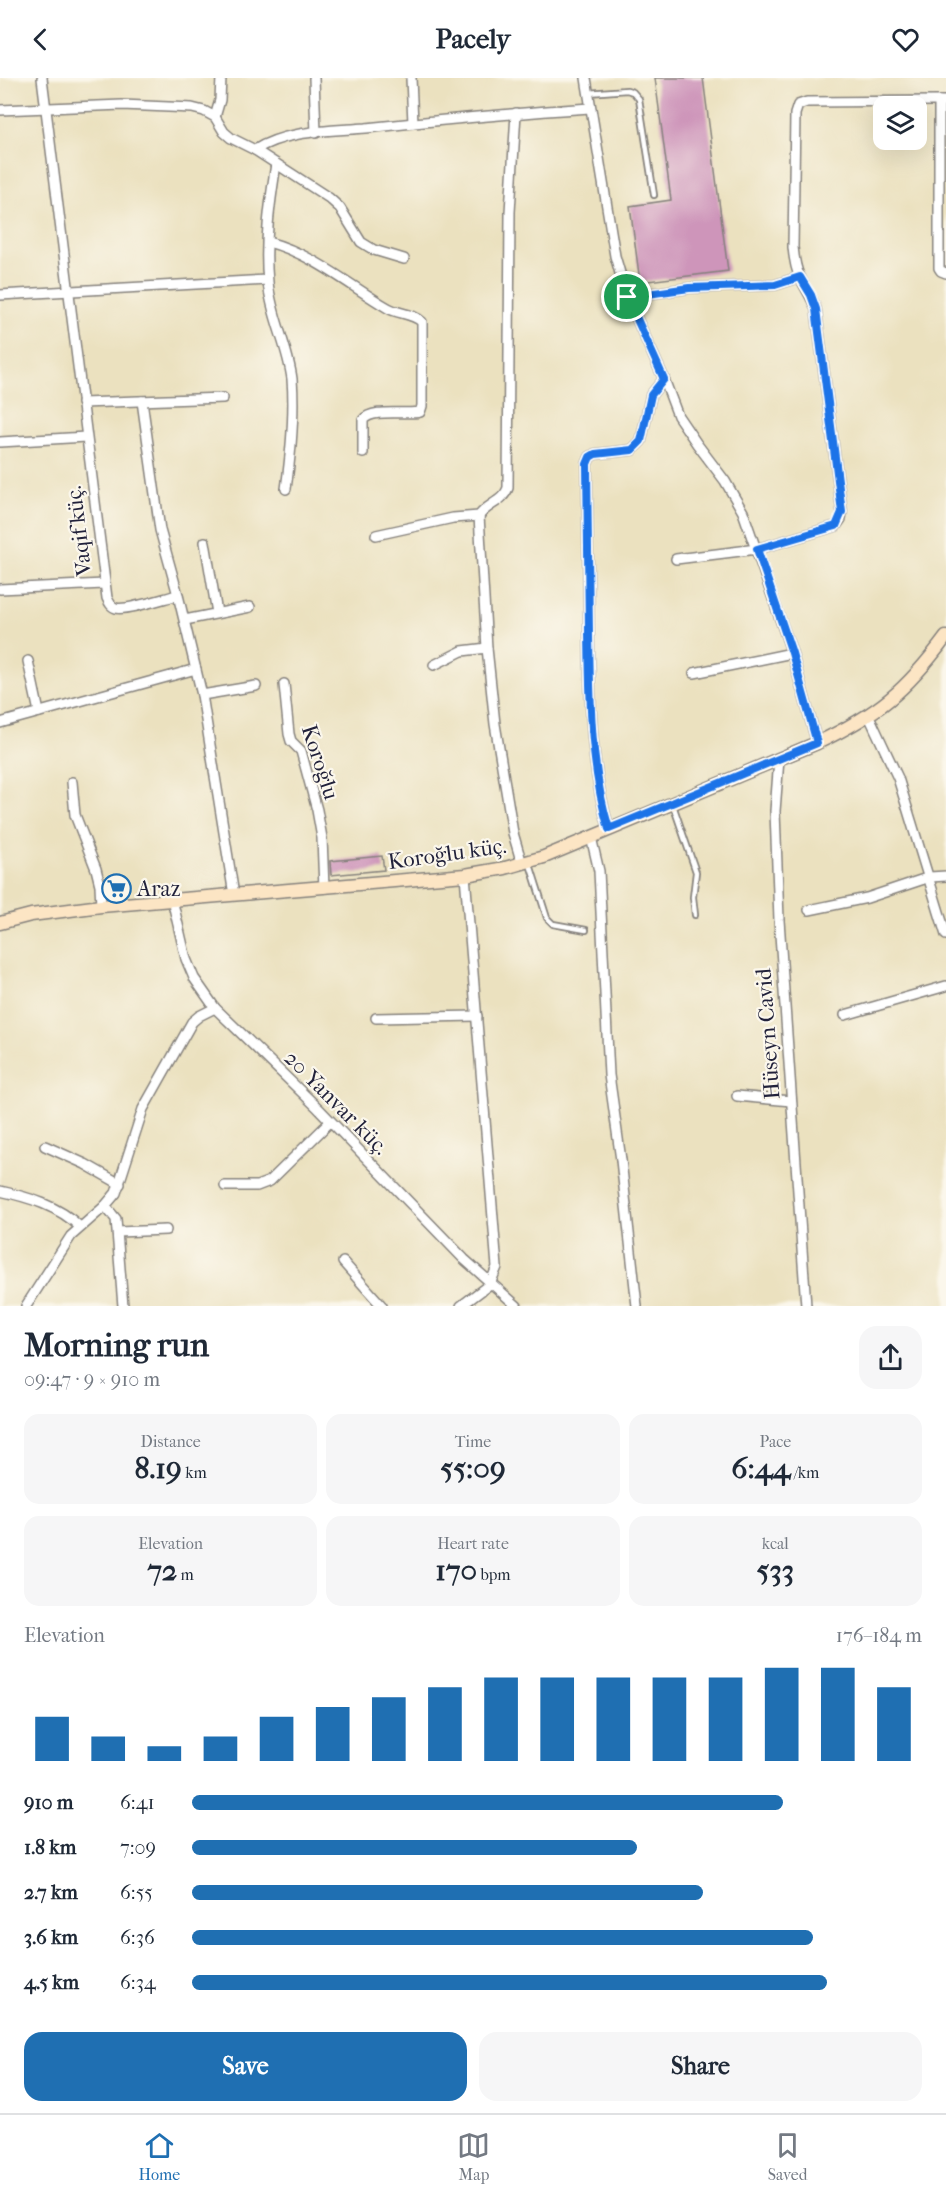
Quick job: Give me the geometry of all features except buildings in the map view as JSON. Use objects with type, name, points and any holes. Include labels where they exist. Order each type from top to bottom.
[{"type":"street","name":"Vaqif küç.","points":[[42,78],[104,584],[110,604],[115,608],[125,608],[178,595]]},
{"type":"street","points":[[215,117],[220,100],[221,78]]},
{"type":"street","points":[[314,78],[316,133]]},
{"type":"street","points":[[411,78],[413,123]]},
{"type":"street","points":[[586,78],[615,256],[627,297],[678,416],[725,481],[742,512],[792,653],[817,743]]},
{"type":"street","points":[[676,559],[757,549],[836,526],[842,512],[816,309],[795,265],[793,247],[795,114],[798,105],[807,102],[942,101],[939,268],[946,273]]},
{"type":"street","points":[[0,111],[122,105],[192,108],[204,111],[215,117],[224,132],[231,138],[255,150],[340,208],[361,242],[374,250],[404,259]]},
{"type":"street","points":[[255,150],[277,138],[316,133],[590,108]]},
{"type":"street","points":[[516,113],[510,212],[508,488],[502,498],[484,508],[479,516],[487,648],[506,792],[513,833],[525,863]]},
{"type":"street","points":[[276,164],[269,211],[267,280],[292,379],[292,443],[286,489]]},
{"type":"street","points":[[268,242],[283,246],[328,269],[390,309],[417,317],[422,322],[422,406],[420,412],[374,413],[366,416],[363,420],[363,453]]},
{"type":"street","points":[[627,297],[689,288],[775,285],[800,277]]},
{"type":"street","points":[[0,295],[267,280]]},
{"type":"street","points":[[609,829],[593,738],[587,464],[590,457],[595,454],[632,450],[637,446],[641,441],[651,395],[664,379]]},
{"type":"street","points":[[82,403],[223,398]]},
{"type":"street","points":[[142,401],[160,530],[185,620],[202,695],[234,895]]},
{"type":"street","points":[[0,442],[86,436]]},
{"type":"street","points":[[376,535],[453,518],[479,516]]},
{"type":"street","points":[[205,542],[217,613]]},
{"type":"street","points":[[0,589],[104,584]]},
{"type":"street","points":[[185,620],[250,607]]},
{"type":"street","name":"Koroğlu küç.","points":[[0,923],[31,915],[101,906],[465,875],[525,863],[817,743],[869,716],[893,699],[944,646]]},
{"type":"street","points":[[434,665],[462,651],[487,648]]},
{"type":"street","points":[[694,673],[792,653]]},
{"type":"street","points":[[28,661],[39,712]]},
{"type":"street","points":[[0,723],[196,669]]},
{"type":"street","name":"Koroğlu","points":[[284,684],[289,734],[291,741],[301,751],[317,810],[322,838],[324,888]]},
{"type":"street","points":[[202,695],[256,686]]},
{"type":"street","points":[[869,716],[898,778],[946,935]]},
{"type":"street","name":"Hüseyn Cavid","points":[[779,759],[775,811],[778,920],[806,1306]]},
{"type":"street","points":[[72,782],[75,815],[96,869],[100,885],[101,906]]},
{"type":"street","points":[[591,837],[599,871],[609,1075],[637,1306]]},
{"type":"street","points":[[461,1306],[490,1284],[497,1267],[465,875]]},
{"type":"street","points":[[809,910],[867,898],[930,877],[946,876]]},
{"type":"street","name":"20 Yanvar küç.","points":[[172,899],[186,959],[194,978],[215,1008],[490,1284],[517,1306]]},
{"type":"street","points":[[845,1015],[946,986]]},
{"type":"street","points":[[26,1306],[64,1245],[116,1193],[143,1109],[192,1022],[215,1008]]},
{"type":"street","points":[[376,1018],[477,1016]]},
{"type":"street","points":[[737,1096],[791,1101]]},
{"type":"street","points":[[225,1186],[257,1186],[270,1181],[330,1122]]},
{"type":"street","points":[[45,1146],[85,1164],[120,1184]]},
{"type":"street","points":[[0,1191],[19,1195],[57,1210],[71,1218],[80,1227]]},
{"type":"street","points":[[105,1206],[116,1219],[123,1306]]},
{"type":"street","points":[[118,1232],[166,1230]]},
{"type":"street","points":[[343,1263],[382,1306]]},
{"type":"lane","points":[[588,93],[627,90],[633,92],[639,99],[654,195]]},
{"type":"lane","points":[[672,803],[696,872],[693,890],[695,915]]},
{"type":"lane","points":[[525,863],[547,918],[553,924],[586,930]]},
{"type":"place","name":"Araz","points":[[116,888]]},
{"type":"route","points":[[800,277],[816,309],[842,512],[841,519],[836,526],[757,549],[792,653],[817,743],[609,829],[603,809],[593,738],[587,464],[590,457],[595,454],[632,450],[637,446],[641,441],[651,395],[664,379],[632,313],[627,297],[689,288],[775,285],[800,277]]}]
